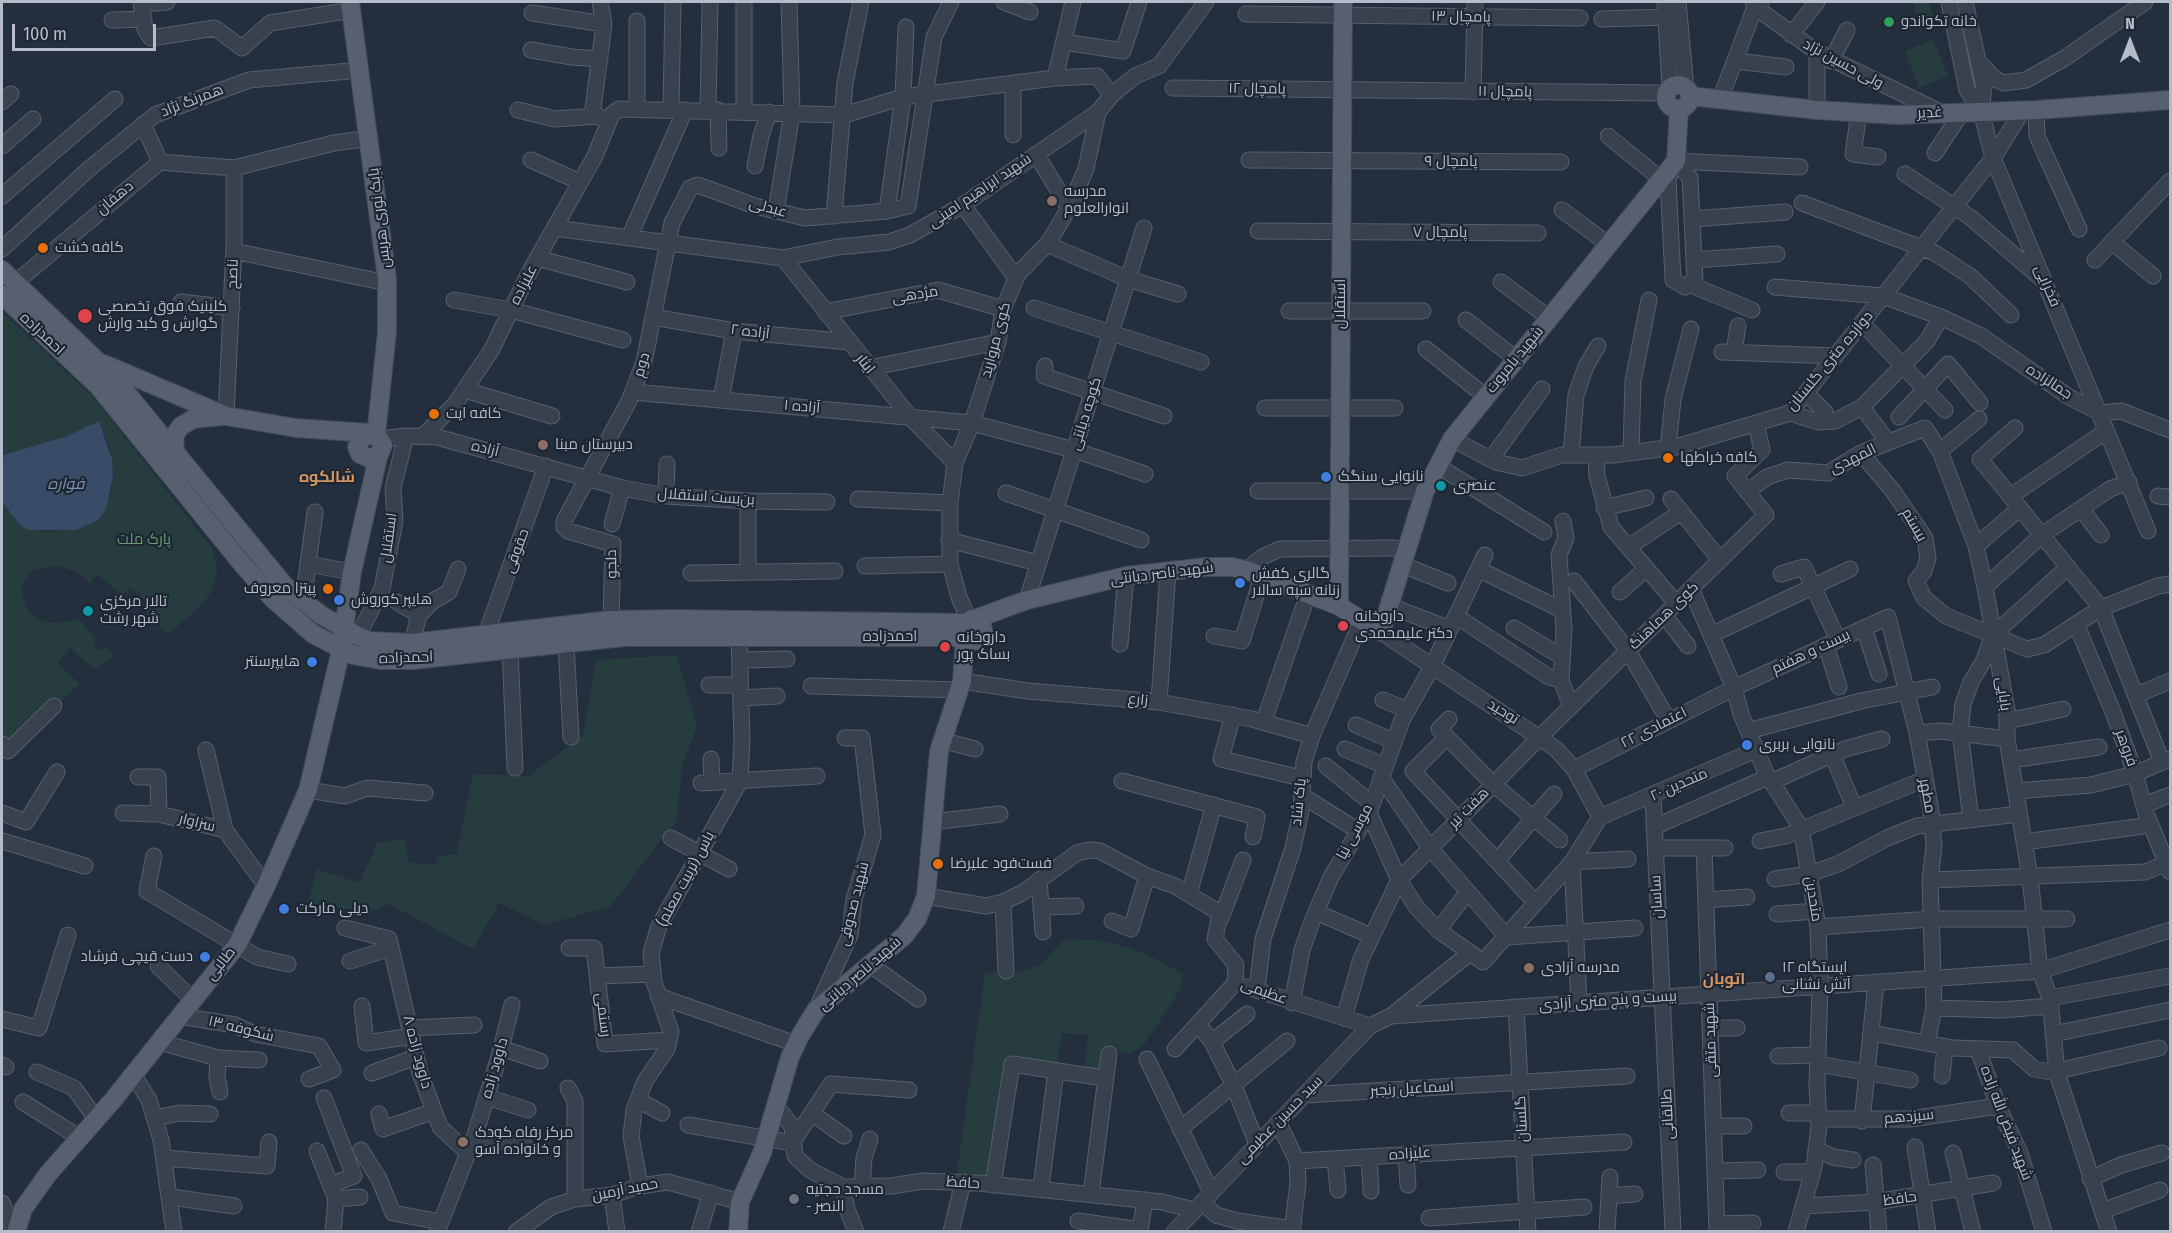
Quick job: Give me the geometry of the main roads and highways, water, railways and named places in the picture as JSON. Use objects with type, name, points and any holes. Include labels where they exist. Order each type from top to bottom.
[{"type":"main road","name":"بابک نوری هریس","points":[[351,6],[387,282],[387,332],[370,444]]},
{"type":"main road","name":"استقلال","points":[[1339,606],[1343,8]]},
{"type":"main road","name":"غدیر","points":[[1676,161],[1678,95],[1817,110],[1897,115],[2030,110],[2170,100]]},
{"type":"main road","name":"شهید بامروت","points":[[1381,632],[1425,491],[1452,439],[1676,161]]},
{"type":"main road","name":"احمدزاده","points":[[6,283],[96,360],[175,451],[273,599],[313,634],[341,650],[365,659],[412,660],[624,637],[674,628],[972,629]]},
{"type":"main road","name":"احمدزاده","points":[[6,283],[223,526],[285,586],[351,633],[369,641],[412,643],[611,620],[739,637],[972,629]]},
{"type":"main road","name":"احمدزاده","points":[[96,360],[226,416]]},
{"type":"main road","name":"احمدزاده","points":[[175,451],[174,436],[181,426],[193,419],[226,416],[338,433],[370,444]]},
{"type":"main road","points":[[351,633],[352,572],[371,486],[370,444]]},
{"type":"main road","name":"شهید ناصر دیانتی","points":[[738,1232],[740,1202],[766,1140],[796,1044],[816,1010],[904,936],[917,918],[926,896],[941,740],[962,682],[972,629],[1005,608],[1027,600],[1126,576],[1206,567],[1254,573],[1339,606],[1381,632]]},
{"type":"main road","name":"طالبی","points":[[16,1232],[23,1209],[237,945],[308,790],[341,650],[351,633]]},
{"type":"water","name":"فواره","points":[[99,421],[112,459],[113,476],[106,509],[98,520],[76,530],[28,530],[21,526],[2,502],[4,455],[67,436]]},
{"type":"place","name":"خانه تکواندو","points":[[1889,22]]},
{"type":"place","name":"مدرسه انوارالعلوم","points":[[1052,201]]},
{"type":"place","name":"کافه خشت","points":[[43,248]]},
{"type":"place","name":"کلینیک فوق تخصصی گوارش و کبد وارش","points":[[85,316]]},
{"type":"place","name":"کافه ایت","points":[[434,414]]},
{"type":"place","name":"دبیرستان مبنا","points":[[543,445]]},
{"type":"place","name":"کافه خراطها","points":[[1668,458]]},
{"type":"place","name":"نانوایی سنگک","points":[[1326,477]]},
{"type":"place","name":"عنصری","points":[[1441,486]]},
{"type":"place","name":"گالری کفش زنانه سپه سالار","points":[[1240,583]]},
{"type":"place","name":"پیتزا معروف","points":[[328,589]]},
{"type":"place","name":"هايپر كوروش","points":[[339,600]]},
{"type":"place","name":"تالار مرکزی شهر رشت","points":[[88,611]]},
{"type":"place","name":"داروخانه دکتر علیمحمدی","points":[[1343,626]]},
{"type":"place","name":"داروخانه بساک پور","points":[[945,647]]},
{"type":"place","name":"هایپرسنتر","points":[[312,662]]},
{"type":"place","name":"نانوایی بربری","points":[[1747,745]]},
{"type":"place","name":"فست‌فود علیرضا","points":[[938,864]]},
{"type":"place","name":"دیلی مارکت","points":[[284,909]]},
{"type":"place","name":"دست قیچی فرشاد","points":[[205,957]]},
{"type":"place","name":"مدرسه آزادی","points":[[1529,968]]},
{"type":"place","name":"ایستگاه ۱۲ آتش نشانی","points":[[1770,977]]},
{"type":"place","name":"مرکز رفاه کودک و خانواده آسو","points":[[463,1142]]},
{"type":"place","name":"مسجد حجتیه - النصر","points":[[794,1199]]},
{"type":"district","name":"شالکوه","points":[[327,478]]},
{"type":"district","name":"اتوبان","points":[[1724,980]]},
{"type":"park label","name":"پارک ملت","points":[[144,540]]}]
